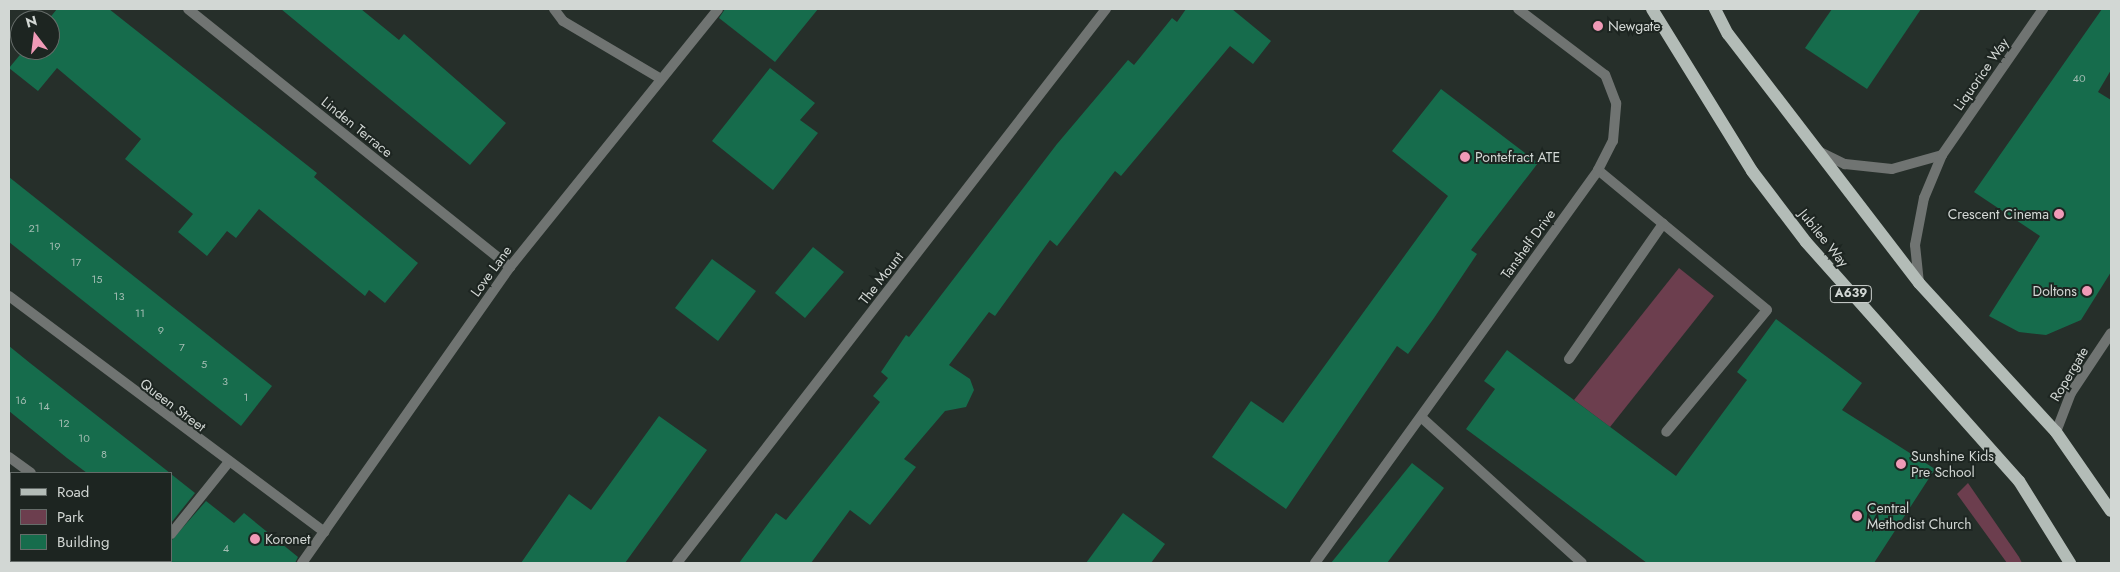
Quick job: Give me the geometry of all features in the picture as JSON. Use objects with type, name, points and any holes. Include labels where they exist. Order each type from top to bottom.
[{"type":"main road","name":"Jubilee Way","points":[[1652,9],[1752,171],[1806,242],[2018,481],[2070,563]]},
{"type":"main road","points":[[1715,9],[1728,34],[1814,149],[1919,283],[2056,432],[2111,511]]},
{"type":"street","name":"Linden Terrace","points":[[188,9],[510,267]]},
{"type":"street","points":[[554,9],[564,21],[661,79]]},
{"type":"street","name":"Love Lane","points":[[302,563],[510,267],[718,9]]},
{"type":"street","name":"The Mount","points":[[677,563],[1106,9]]},
{"type":"street","name":"Tanshelf Drive","points":[[1315,563],[1598,170],[1613,141],[1617,118],[1605,75],[1518,9]]},
{"type":"street","name":"Liquorice Way","points":[[1919,283],[1915,245],[1924,198],[1942,155],[2043,9]]},
{"type":"street","points":[[1814,149],[1845,164],[1892,169],[1942,155]]},
{"type":"street","points":[[1598,170],[1767,310],[1666,432]]},
{"type":"street","points":[[1569,359],[1662,224]]},
{"type":"street","name":"Queen Street","points":[[9,296],[228,464],[324,532]]},
{"type":"street","name":"Ropergate","points":[[2056,432],[2071,393],[2111,333]]},
{"type":"street","points":[[1421,417],[1582,563]]},
{"type":"street","points":[[9,457],[30,472]]},
{"type":"street","points":[[172,533],[228,464]]},
{"type":"green space","points":[[1679,268],[1714,296],[1610,427],[1574,400]]},
{"type":"green space","points":[[1968,483],[2022,563],[2007,563],[1957,494]]},
{"type":"building","points":[[109,9],[317,173],[314,177],[418,263],[385,303],[369,290],[365,296],[259,209],[236,238],[227,231],[207,256],[178,232],[193,214],[125,159],[141,139],[57,68],[38,91],[9,68],[16,60],[60,60],[60,10],[56,10]]},
{"type":"building","points":[[281,9],[361,9],[399,40],[404,34],[506,123],[470,165]]},
{"type":"building","points":[[725,9],[818,9],[775,62],[719,18]]},
{"type":"building","points":[[1186,9],[1232,9],[1271,41],[1253,64],[1230,46],[1121,176],[1115,171],[1057,246],[1050,240],[995,316],[989,312],[949,365],[970,379],[974,390],[966,407],[945,411],[904,459],[916,467],[870,525],[850,510],[811,563],[739,563],[776,513],[786,520],[880,402],[873,396],[888,378],[881,372],[906,335],[909,337],[1057,144],[1128,60],[1134,65],[1172,18],[1177,22]]},
{"type":"building","points":[[1832,9],[1921,9],[1867,89],[1805,48]]},
{"type":"building","name":"Crescent Cinema","points":[[2102,9],[2111,9],[2111,70],[2098,92],[2111,100],[2111,272],[2081,320],[2046,335],[2019,332],[1989,316],[2040,236],[1974,192]]},
{"type":"building","points":[[770,68],[815,103],[800,120],[818,133],[773,190],[712,141]]},
{"type":"building","points":[[1441,89],[1538,163],[1471,250],[1477,254],[1408,354],[1397,346],[1286,509],[1212,457],[1251,401],[1283,423],[1448,196],[1392,151]]},
{"type":"building","points":[[9,177],[272,386],[241,426],[9,242]]},
{"type":"building","points":[[813,247],[844,272],[805,318],[775,293]]},
{"type":"building","points":[[712,259],[756,291],[718,341],[675,308]]},
{"type":"building","points":[[1776,319],[1862,383],[1842,410],[1935,469],[1874,563],[1647,563],[1466,429],[1495,389],[1484,381],[1507,350],[1676,476],[1747,380],[1737,372]]},
{"type":"building","points":[[9,346],[169,472],[86,472],[9,411]]},
{"type":"building","points":[[659,416],[707,450],[625,563],[521,563],[569,494],[591,510]]},
{"type":"building","points":[[1412,463],[1444,488],[1387,563],[1331,563]]},
{"type":"building","points":[[172,475],[195,493],[172,522]]},
{"type":"building","points":[[206,501],[234,523],[244,513],[298,557],[295,563],[171,563],[172,540]]},
{"type":"building","points":[[1123,513],[1165,544],[1151,563],[1086,563]]},
{"type":"place","name":"Newgate","points":[[1598,26]]},
{"type":"place","name":"Pontefract ATE","points":[[1465,157]]},
{"type":"place","name":"Crescent Cinema","points":[[2059,214]]},
{"type":"place","name":"Doltons","points":[[2087,291]]},
{"type":"place","name":"Sunshine Kids Pre School","points":[[1901,464]]},
{"type":"place","name":"Central Methodist Church","points":[[1857,516]]},
{"type":"place","name":"Koronet","points":[[255,539]]}]
